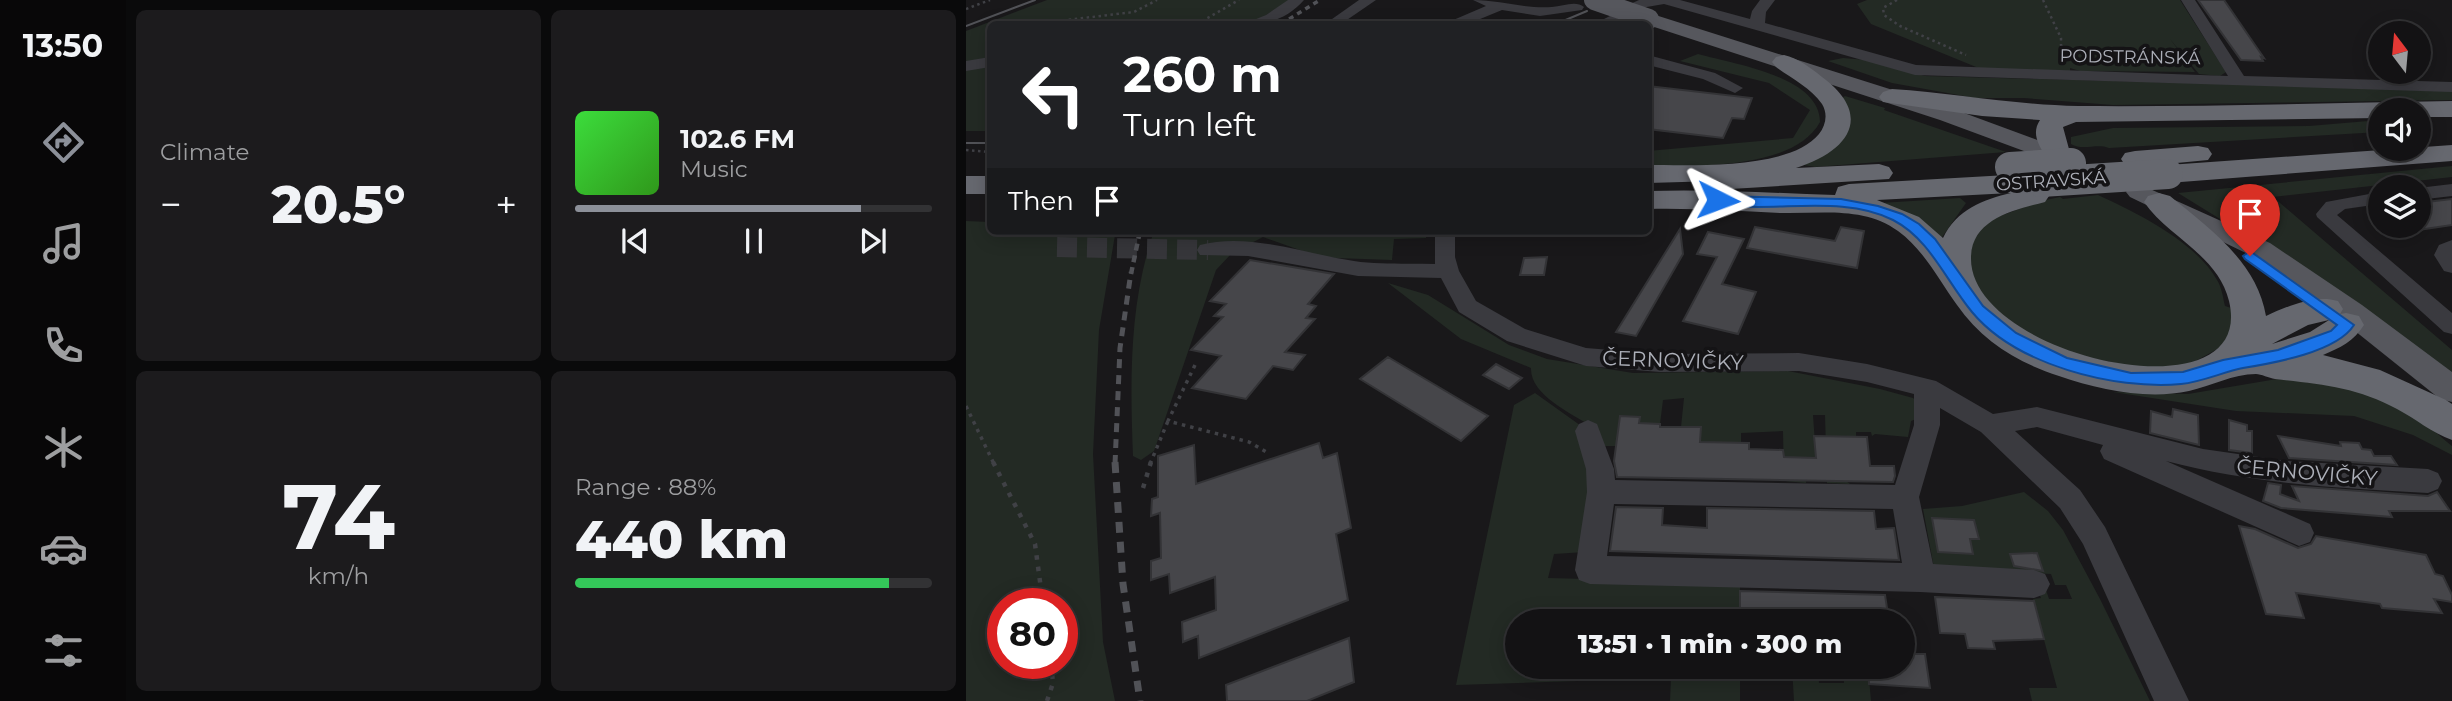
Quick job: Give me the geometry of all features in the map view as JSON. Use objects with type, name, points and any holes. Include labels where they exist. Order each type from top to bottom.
[{"type":"highway","points":[[1652,174],[1752,168],[1791,161],[1812,152],[1831,138],[1838,124],[1833,86],[1784,62]]},
{"type":"highway","points":[[1892,97],[1926,99],[1982,108],[2076,114],[2452,109]]},
{"type":"highway","points":[[2049,149],[2050,124],[2060,117],[2076,114]]},
{"type":"highway","points":[[2431,135],[2452,134]]},
{"type":"highway","name":"OSTRAVSKÁ","points":[[1652,182],[2010,167],[2368,141]]},
{"type":"highway","points":[[1959,282],[1954,270],[1954,248],[1957,237],[1965,226],[1979,215],[2051,186],[2155,189],[2452,153]]},
{"type":"highway","points":[[966,185],[987,185]]},
{"type":"highway","name":"OSTRAVSKÁ","points":[[1652,200],[2051,186]]},
{"type":"highway","points":[[2155,189],[2234,274],[2246,300],[2248,326],[2234,353]]},
{"type":"highway","points":[[1694,199],[1790,204],[1841,203],[1878,210],[1897,217],[1920,232],[1978,310],[1997,328],[2025,346],[2063,363],[2106,375],[2151,380],[2183,378],[2234,353],[2280,356],[2337,335],[2347,325]]},
{"type":"highway","points":[[966,204],[987,204]]},
{"type":"highway","points":[[2234,353],[2353,375],[2413,399],[2452,424]]},
{"type":"main road","points":[[1585,4],[1645,6],[1784,62]]},
{"type":"main road","points":[[1833,86],[1892,97],[2049,149]]},
{"type":"main road","points":[[2155,189],[2452,401]]},
{"type":"main road","points":[[2155,189],[2260,249],[2362,320],[2452,390]]},
{"type":"main road","points":[[2347,325],[2452,418]]},
{"type":"street","points":[[1261,21],[1271,18],[1297,0]]},
{"type":"street","points":[[1337,21],[1369,0]]},
{"type":"street","points":[[1480,0],[1502,3],[1527,12],[1562,12],[1585,4]]},
{"type":"street","name":"PODSTRÁNSKÁ","points":[[1645,6],[1664,0],[1915,70],[2452,87]]},
{"type":"street","points":[[1757,26],[1759,11],[1768,0]]},
{"type":"street","points":[[2188,0],[2238,79]]},
{"type":"street","points":[[1463,21],[1502,3]]},
{"type":"street","points":[[1784,62],[1810,42]]},
{"type":"street","points":[[1652,61],[1709,76],[1735,88]]},
{"type":"street","points":[[966,66],[987,62]]},
{"type":"street","points":[[2431,192],[2452,190]]},
{"type":"street","points":[[2368,200],[2333,206],[2326,214],[2327,217],[2452,326]]},
{"type":"street","name":"ČERNOVIČKY","points":[[1445,235],[1444,257],[1448,271],[1467,306],[1516,335],[1586,357],[1660,363],[1799,362],[1867,373],[1927,388],[1990,425],[2070,499],[2094,536],[2172,701]]},
{"type":"street","points":[[2452,247],[2445,255],[2452,266]]},
{"type":"street","points":[[1208,250],[1248,249],[1358,269],[1448,271]]},
{"type":"street","points":[[1920,578],[1905,497],[1927,425],[1927,388]]},
{"type":"street","name":"ČERNOVIČKY","points":[[1990,425],[2037,417],[2188,456],[2287,473],[2428,481]]},
{"type":"street","name":"ČERNOVIČKY","points":[[2069,426],[2104,446],[2299,533]]},
{"type":"street","points":[[1588,431],[1600,469],[1601,492],[1590,570],[1920,578],[2034,584]]},
{"type":"street","points":[[2188,456],[2196,468],[2197,487]]},
{"type":"street","points":[[1601,492],[1905,497]]},
{"type":"path","points":[[966,9],[989,0]]},
{"type":"path","points":[[1058,21],[1134,12],[1157,0]]},
{"type":"path","points":[[1202,21],[1239,0]]},
{"type":"path","points":[[1897,0],[1883,8],[1884,15],[1900,26],[1981,61],[1997,74]]},
{"type":"path","points":[[2043,0],[2061,38],[2061,44],[2075,65]]},
{"type":"path","points":[[966,150],[987,152]]},
{"type":"path","points":[[1143,488],[1154,451],[1195,365]]},
{"type":"path","points":[[966,406],[1035,544],[1041,588]]},
{"type":"path","points":[[1168,421],[1249,442],[1268,453]]},
{"type":"path","points":[[1047,701],[1053,679]]},
{"type":"shaded area","points":[[1047,0],[1291,0],[1256,21],[992,21]]},
{"type":"shaded area","points":[[1867,0],[2180,0],[2226,72],[2220,76],[2199,74],[2170,39],[2195,72],[2080,71],[2070,68],[2070,71],[1981,69],[1871,24],[1857,4]]},
{"type":"shaded area","points":[[987,23],[987,131],[966,131],[966,31]]},
{"type":"shaded area","points":[[1698,54],[1772,74],[1806,93],[1816,106],[1820,122],[1807,138],[1789,149],[1767,157],[1717,165],[1652,167],[1652,151],[1793,138],[1810,110],[1769,83],[1680,61]]},
{"type":"shaded area","points":[[1843,58],[1866,60],[1925,76],[2452,90],[2452,100],[2368,98],[2368,101],[2113,105],[2024,98],[1975,98],[1892,83],[1828,61]]},
{"type":"shaded area","points":[[1845,96],[2006,152],[1815,167],[1804,165],[1828,152],[1842,98]]},
{"type":"shaded area","points":[[2368,121],[2368,133],[2109,148],[2071,144],[2071,137],[2113,128],[2309,126]]},
{"type":"shaded area","points":[[2452,166],[2452,177],[2431,179],[2431,175],[2368,175],[2368,186],[2273,197],[2452,350],[2452,380],[2314,277],[2178,193]]},
{"type":"shaded area","points":[[2098,195],[2164,230],[2195,253],[2207,266],[2219,283],[2225,306],[2237,310],[2235,323],[2221,347],[2192,363],[2149,370],[2048,349],[1982,299],[1966,270],[1968,244],[1984,222],[2041,201]]},
{"type":"shaded area","points":[[1960,198],[1966,203],[1940,240],[1880,203]]},
{"type":"shaded area","points":[[966,221],[987,222],[987,235],[1115,235],[1099,330],[1093,454],[1103,642],[1115,701],[966,701]]},
{"type":"shaded area","points":[[1153,235],[1426,235],[1426,238],[1394,239],[1392,260],[1314,255],[1263,237],[1232,253],[1216,270],[1154,451],[1141,460],[1133,456],[1133,342],[1146,258]]},
{"type":"shaded area","points":[[1388,283],[1428,295],[1509,345],[1547,359],[1633,373],[1788,371],[1913,398],[1919,404],[1921,417],[1911,421],[1908,437],[1872,436],[1871,432],[1856,432],[1856,437],[1846,437],[1846,481],[1850,484],[1827,483],[1825,415],[1813,415],[1816,458],[1805,458],[1806,483],[1784,481],[1783,431],[1741,433],[1741,452],[1721,442],[1700,442],[1700,427],[1681,427],[1684,398],[1663,400],[1660,424],[1639,423],[1639,417],[1621,417],[1616,446],[1595,446],[1591,426],[1544,395],[1532,378],[1531,368],[1461,339]]},
{"type":"shaded area","points":[[2277,379],[2344,388],[2393,404],[2420,419],[2452,446],[2452,455],[2413,435],[2354,416],[2236,411],[2113,392],[2188,394]]},
{"type":"shaded area","points":[[1535,393],[1584,428],[1596,469],[1585,552],[1554,554],[1548,578],[1740,583],[1740,609],[1505,609],[1505,679],[1640,679],[1456,685],[1514,405]]},
{"type":"shaded area","points":[[2024,492],[2048,511],[2063,530],[2150,701],[2032,701],[2029,688],[2057,688],[2033,599],[2041,598],[2036,585],[2044,584],[2049,599],[2072,599],[2066,585],[2055,585],[2051,574],[1934,568],[1923,509],[1962,506]]},
{"type":"shaded area","points":[[1671,679],[1740,679],[1740,701],[1670,701]]},
{"type":"shaded area","points":[[1793,679],[1844,683],[1844,679],[1869,679],[1871,701],[1794,701]]},
{"type":"building","points":[[2198,0],[2224,0],[2264,58],[2261,57],[2263,61],[2241,60]]},
{"type":"building","points":[[1652,86],[1752,98],[1744,119],[1732,118],[1723,138],[1652,129]]},
{"type":"building","points":[[2452,199],[2452,225],[2431,228],[2431,201]]},
{"type":"building","points":[[1755,227],[1835,241],[1841,227],[1864,231],[1857,268],[1747,248]]},
{"type":"building","points":[[1680,229],[1683,254],[1636,336],[1616,332]]},
{"type":"building","points":[[1708,232],[1744,239],[1722,284],[1756,292],[1738,334],[1683,321],[1717,257],[1697,254]]},
{"type":"building","points":[[1547,257],[1544,275],[1520,275],[1524,258]]},
{"type":"building","points":[[1250,260],[1334,274],[1308,304],[1316,306],[1306,318],[1315,319],[1285,352],[1305,355],[1293,370],[1273,366],[1246,399],[1192,388],[1221,356],[1191,350],[1223,317],[1214,316],[1226,304],[1210,301]]},
{"type":"building","points":[[1388,357],[1488,416],[1461,441],[1360,379]]},
{"type":"building","points":[[1496,364],[1522,378],[1509,389],[1483,375]]},
{"type":"building","points":[[2173,409],[2198,415],[2199,445],[2150,433],[2151,411],[2172,417]]},
{"type":"building","points":[[1620,416],[1640,417],[1639,423],[1660,424],[1660,427],[1701,427],[1700,442],[1749,443],[1749,449],[1783,450],[1784,457],[1816,458],[1814,436],[1867,437],[1870,466],[1894,466],[1895,476],[1893,482],[1617,477],[1614,461]]},
{"type":"building","points":[[2229,420],[2247,425],[2247,431],[2252,431],[2252,453],[2229,450]]},
{"type":"building","points":[[2278,436],[2341,446],[2340,442],[2359,443],[2362,449],[2371,450],[2374,456],[2391,456],[2397,465],[2289,458]]},
{"type":"building","points":[[1319,443],[1323,458],[1337,453],[1351,528],[1336,534],[1348,600],[1199,658],[1198,636],[1183,642],[1182,622],[1216,610],[1215,577],[1170,593],[1169,574],[1151,580],[1151,561],[1161,558],[1160,513],[1151,516],[1152,499],[1158,497],[1158,456],[1194,445],[1196,484]]},
{"type":"building","points":[[2268,483],[2281,485],[2280,494],[2299,501],[2292,486],[2428,496],[2437,492],[2450,511],[2389,511],[2392,517],[2281,508],[2263,501]]},
{"type":"building","points":[[1616,507],[1663,508],[1662,525],[1707,528],[1707,508],[1874,511],[1876,529],[1894,528],[1899,560],[1610,551]]},
{"type":"building","points":[[1932,518],[1974,520],[1979,539],[1970,539],[1973,554],[1938,552]]},
{"type":"building","points":[[2239,526],[2255,529],[2298,548],[2311,544],[2316,536],[2426,555],[2435,574],[2443,576],[2452,595],[2452,602],[2434,599],[2442,613],[2382,608],[2380,604],[2296,593],[2304,618],[2266,614]]},
{"type":"building","points":[[2037,553],[2043,571],[2014,566],[2010,554]]},
{"type":"building","points":[[1740,591],[1885,595],[1887,609],[1740,609]]},
{"type":"building","points":[[1935,597],[2034,601],[2044,639],[1993,641],[1995,649],[1968,648],[1965,634],[1940,633]]},
{"type":"building","points":[[1349,638],[1354,682],[1307,701],[1227,701],[1226,685]]},
{"type":"building","points":[[1915,654],[1925,654],[1930,688],[1869,684],[1869,679],[1915,679]]},
{"type":"tunnel","points":[[1057,247],[1208,250]]},
{"type":"tram line","points":[[966,26],[1035,0]]},
{"type":"tram line","points":[[1563,21],[1587,11]]},
{"type":"tram line","points":[[966,143],[987,143]]},
{"type":"railway","points":[[1286,21],[1320,0]]},
{"type":"railway","points":[[1131,274],[1139,235]]},
{"type":"railway","points":[[1115,463],[1120,348],[1131,272]]},
{"type":"railway","points":[[1115,463],[1123,584],[1140,701]]},
{"type":"route","points":[[1718,200],[1790,204],[1841,203],[1864,206],[1897,217],[1914,227],[1930,243],[1978,310],[1997,328],[2025,346],[2063,363],[2131,379],[2183,378],[2223,366],[2280,356],[2337,335],[2346,325],[2250,256]]}]
